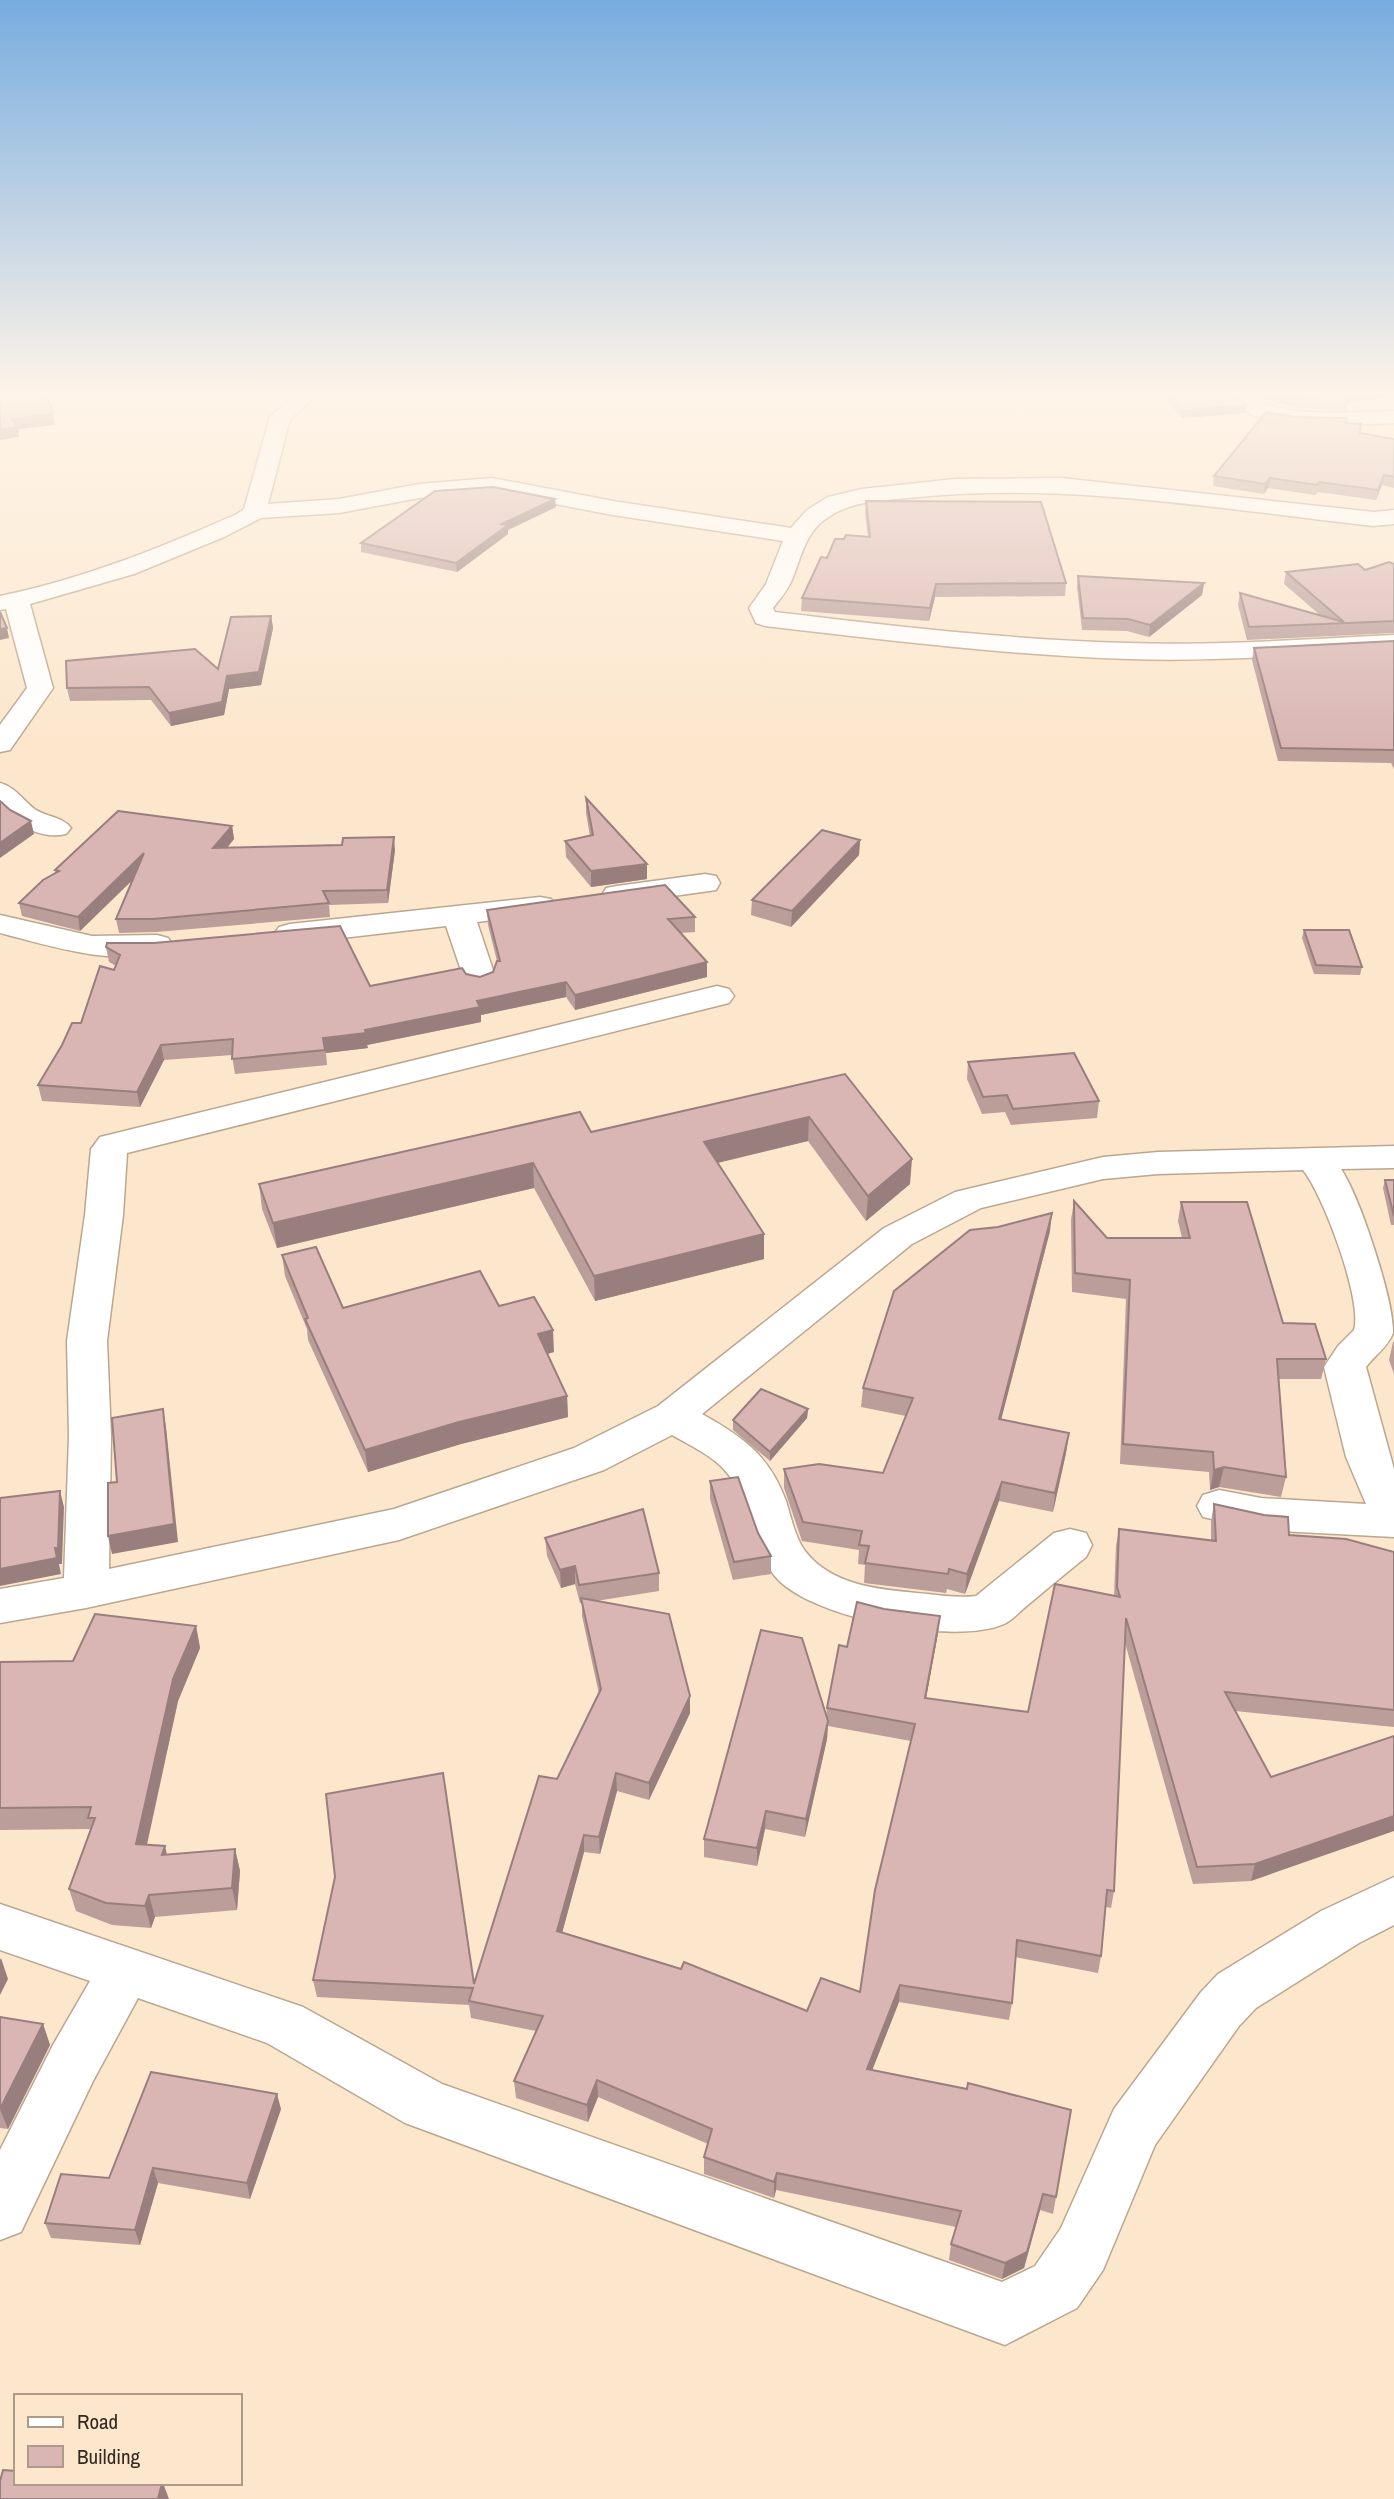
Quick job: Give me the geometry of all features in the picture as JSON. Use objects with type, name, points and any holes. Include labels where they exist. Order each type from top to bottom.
[{"type":"street","points":[[0,744],[40,688],[8,602],[146,561],[245,519],[255,512],[302,509]]},
{"type":"street","points":[[617,509],[797,536]]},
{"type":"street","points":[[825,509],[815,515],[797,536],[778,584],[761,608],[765,618],[900,633],[1087,648],[1225,651],[1394,643]]},
{"type":"street","points":[[1282,509],[1374,519],[1394,517]]},
{"type":"street","points":[[0,792],[22,815],[33,822],[56,828]]},
{"type":"street","points":[[266,937],[459,917],[705,883]]},
{"type":"street","points":[[459,917],[480,979]]},
{"type":"street","points":[[0,924],[92,946],[189,943]]},
{"type":"street","points":[[86,1591],[90,1436],[87,1342],[104,1215],[109,1149],[113,1145],[717,996]]},
{"type":"street","points":[[0,1606],[86,1591],[399,1524],[589,1459],[673,1416],[898,1236],[968,1200],[1103,1168],[1158,1163],[1394,1157]]},
{"type":"street","points":[[1219,1506],[1261,1514],[1394,1519],[1367,1457],[1345,1367],[1349,1356],[1369,1340],[1376,1325],[1373,1298],[1359,1251],[1327,1175],[1312,1158]]},
{"type":"street","points":[[673,1416],[743,1463],[769,1509],[776,1541],[792,1567],[814,1585],[856,1601],[966,1615],[979,1614],[989,1611],[1070,1545]]},
{"type":"street","points":[[0,1927],[284,2024],[425,2104],[1005,2314],[1056,2287],[1082,2249],[1134,2128],[1220,2009],[1237,1991],[1340,1927],[1394,1899]]},
{"type":"street","points":[[0,2212],[73,2063],[125,1969]]},
{"type":"building","points":[[410,509],[535,509],[502,524],[508,525],[456,563],[361,543]]},
{"type":"building","points":[[867,509],[1043,509],[1066,583],[936,584],[930,608],[802,598],[821,557],[827,558],[835,539],[844,539],[846,535],[870,537]]},
{"type":"building","points":[[1389,562],[1394,564],[1394,621],[1249,627],[1240,593],[1344,622],[1286,572],[1358,564],[1365,570]]},
{"type":"building","points":[[1078,576],[1204,583],[1150,625],[1128,619],[1083,618]]},
{"type":"building","points":[[0,612],[7,628],[0,629]]},
{"type":"building","points":[[271,616],[259,672],[227,676],[222,702],[169,713],[149,687],[67,688],[66,661],[195,649],[218,669],[231,617]]},
{"type":"building","points":[[1394,641],[1394,750],[1281,748],[1254,648]]},
{"type":"building","points":[[586,798],[647,864],[591,871],[565,841],[593,835]]},
{"type":"building","points":[[0,801],[10,810],[31,821],[0,843]]},
{"type":"building","points":[[118,811],[232,826],[213,848],[342,845],[343,838],[394,837],[387,890],[323,891],[329,903],[153,919],[116,919],[144,853],[78,917],[19,903],[43,880],[59,871],[55,870]]},
{"type":"building","points":[[822,830],[860,840],[792,911],[752,900]]},
{"type":"building","points":[[665,885],[695,917],[668,919],[707,962],[575,995],[566,982],[477,1001],[480,1007],[365,1030],[366,1033],[323,1038],[325,1050],[232,1059],[233,1039],[161,1045],[137,1092],[38,1085],[72,1023],[81,1023],[100,966],[114,970],[120,955],[106,947],[107,943],[154,943],[340,926],[370,986],[462,968],[466,974],[480,977],[493,972],[497,961],[500,961],[487,910]]},
{"type":"building","points":[[1304,930],[1349,930],[1362,967],[1316,965]]},
{"type":"building","points":[[1074,1053],[1099,1101],[1013,1109],[1007,1095],[983,1097],[968,1062]]},
{"type":"building","points":[[845,1074],[912,1159],[868,1196],[809,1117],[704,1142],[764,1234],[594,1276],[533,1163],[273,1223],[259,1184],[580,1112],[591,1132]]},
{"type":"building","points":[[1385,1180],[1394,1180],[1394,1216]]},
{"type":"building","points":[[1074,1201],[1107,1238],[1190,1238],[1181,1202],[1247,1202],[1283,1323],[1315,1324],[1326,1359],[1277,1359],[1286,1477],[1224,1467],[1214,1470],[1213,1452],[1123,1444],[1130,1280],[1075,1273]]},
{"type":"building","points":[[1052,1213],[999,1419],[1069,1433],[1055,1493],[1002,1482],[967,1574],[949,1569],[948,1574],[865,1563],[869,1546],[859,1545],[862,1531],[803,1522],[784,1469],[819,1464],[883,1473],[913,1398],[863,1388],[894,1291],[970,1230],[998,1227]]},
{"type":"building","points":[[316,1247],[343,1308],[480,1271],[499,1306],[534,1297],[553,1330],[538,1334],[567,1396],[459,1422],[365,1450],[305,1319],[308,1318],[282,1255]]},
{"type":"building","points":[[761,1389],[808,1409],[770,1452],[733,1420]]},
{"type":"building","points":[[163,1409],[174,1524],[108,1536],[108,1483],[117,1482],[112,1418]]},
{"type":"building","points":[[738,1477],[758,1533],[771,1556],[734,1562],[710,1481]]},
{"type":"building","points":[[60,1491],[58,1548],[55,1548],[57,1558],[0,1569],[0,1498]]},
{"type":"building","points":[[1214,1504],[1264,1515],[1288,1517],[1289,1535],[1346,1539],[1394,1552],[1394,1710],[1225,1692],[1271,1777],[1394,1736],[1394,1816],[1255,1864],[1197,1867],[1126,1618],[1114,1891],[1107,1890],[1101,1956],[1017,1940],[1012,2003],[900,1985],[867,2069],[967,2089],[968,2083],[1071,2110],[1056,2197],[1043,2194],[1027,2252],[1005,2263],[951,2244],[961,2211],[777,2173],[774,2182],[704,2157],[712,2129],[597,2080],[587,2105],[514,2081],[543,2016],[469,2001],[473,1988],[313,1980],[335,1877],[326,1794],[443,1773],[474,1984],[539,1776],[557,1779],[601,1689],[581,1598],[669,1614],[690,1696],[649,1783],[616,1773],[599,1837],[584,1835],[557,1931],[681,1969],[684,1962],[807,2011],[821,1978],[860,1992],[875,1890],[915,1724],[827,1708],[839,1645],[847,1647],[857,1602],[884,1609],[940,1616],[925,1698],[1028,1712],[1055,1584],[1120,1597],[1117,1587],[1119,1529],[1216,1541]]},
{"type":"building","points":[[643,1509],[659,1573],[579,1585],[575,1566],[560,1570],[545,1538]]},
{"type":"building","points":[[95,1614],[196,1626],[173,1679],[136,1844],[165,1846],[162,1855],[235,1849],[232,1888],[149,1895],[145,1906],[106,1903],[69,1889],[95,1818],[88,1818],[91,1807],[0,1808],[0,1662],[73,1661]]},
{"type":"building","points":[[761,1630],[802,1638],[828,1721],[806,1819],[766,1811],[757,1848],[704,1839]]},
{"type":"building","points":[[0,2017],[43,2024],[0,2109]]},
{"type":"building","points":[[151,2072],[277,2094],[247,2183],[153,2168],[135,2230],[45,2223],[61,2174],[109,2178]]},
{"type":"building","points":[[3,2470],[14,2471],[14,2485],[162,2485],[158,2499],[0,2499]]}]
